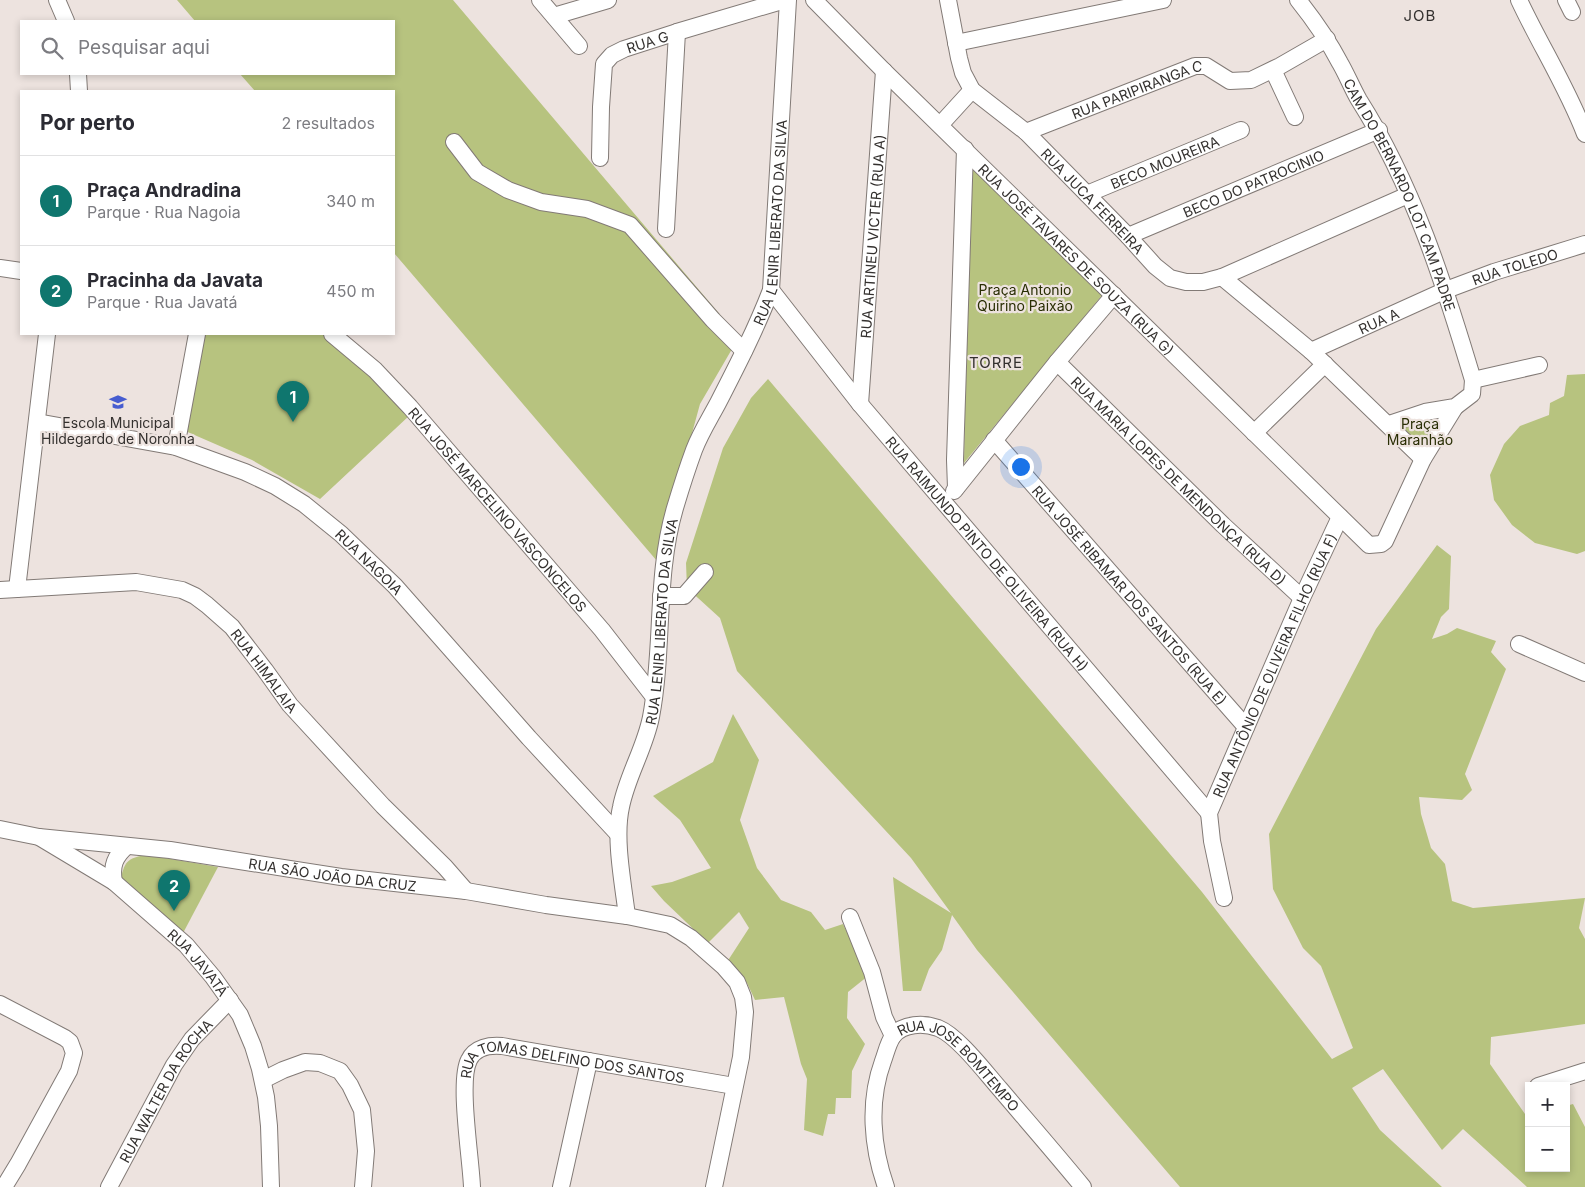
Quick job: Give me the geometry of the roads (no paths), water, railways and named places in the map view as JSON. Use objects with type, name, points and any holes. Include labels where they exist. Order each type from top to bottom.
[{"type":"street","points":[[57,0],[66,20]]},
{"type":"street","points":[[540,0],[579,46]]},
{"type":"street","points":[[554,16],[608,0]]},
{"type":"street","name":"RUA G","points":[[600,158],[604,64],[612,56],[624,49],[786,0]]},
{"type":"street","name":"RUA LENIR LIBERATO DA SILVA","points":[[627,916],[618,834],[620,808],[627,784],[645,740],[654,697],[666,546],[675,508],[694,449],[760,319],[771,290],[786,0]]},
{"type":"street","name":"RUA JOSÉ TAVARES DE SOUZA (RUA G)","points":[[814,0],[884,71],[1369,545],[1381,544],[1387,536],[1423,459]]},
{"type":"street","points":[[940,124],[972,90],[963,73],[948,0]]},
{"type":"street","points":[[956,43],[1163,0]]},
{"type":"street","name":"CAM DO BERNARDO LOT CAM PADRE","points":[[1298,0],[1327,39],[1359,100],[1379,130],[1408,195],[1446,290],[1473,380]]},
{"type":"street","points":[[1519,0],[1585,134]]},
{"type":"street","points":[[666,229],[677,32]]},
{"type":"street","name":"RUA PARIPIRANGA C","points":[[1026,132],[1195,66],[1206,66],[1225,79],[1251,80],[1273,70],[1327,39]]},
{"type":"street","points":[[1273,70],[1295,117]]},
{"type":"street","name":"RUA ARTINEU VICTER (RUA A)","points":[[860,404],[884,71]]},
{"type":"street","name":"RUA JUCA FERREIRA","points":[[972,90],[1026,132],[1155,266],[1170,278],[1186,282],[1203,282],[1222,277],[1408,195]]},
{"type":"street","name":"BECO MOUREIRA","points":[[1087,194],[1241,130]]},
{"type":"street","name":"BECO DO PATROCINIO","points":[[1128,236],[1379,130]]},
{"type":"street","points":[[454,142],[477,172],[508,190],[541,202],[587,209],[630,225],[713,320],[744,351]]},
{"type":"street","points":[[956,488],[955,450],[964,149]]},
{"type":"street","name":"RUA TOLEDO","points":[[1446,290],[1494,272],[1585,244]]},
{"type":"street","points":[[0,268],[20,271]]},
{"type":"street","points":[[1222,277],[1311,350],[1423,459],[1460,403],[1472,394],[1473,380],[1539,364]]},
{"type":"street","name":"RUA RAIMUNDO PINTO DE OLIVEIRA (RUA H)","points":[[771,290],[860,404],[1209,813]]},
{"type":"street","name":"RUA A","points":[[1311,350],[1446,290]]},
{"type":"street","points":[[944,502],[1057,362],[1114,296]]},
{"type":"street","points":[[17,589],[47,335]]},
{"type":"street","points":[[176,447],[197,335]]},
{"type":"street","name":"RUA JOSÉ MARCELINO VASCONCELOS","points":[[333,335],[375,370],[410,407],[602,630],[654,697]]},
{"type":"street","name":"RUA MARIA LOPES DE MENDONÇA (RUA D)","points":[[1057,362],[1223,525],[1302,598]]},
{"type":"street","points":[[1254,433],[1325,364]]},
{"type":"street","points":[[1389,424],[1460,403]]},
{"type":"street","name":"RUA NAGOIA","points":[[37,422],[176,447],[210,458],[275,486],[304,504],[341,534],[395,586],[529,738],[618,834]]},
{"type":"street","name":"RUA JOSÉ RIBAMAR DOS SANTOS (RUA E)","points":[[994,440],[1246,727]]},
{"type":"street","name":"RUA ANTÔNIO DE OLIVEIRA FILHO (RUA F)","points":[[1209,813],[1302,598],[1340,517]]},
{"type":"street","points":[[661,596],[684,596],[705,572]]},
{"type":"street","name":"RUA HIMALAIA","points":[[0,590],[136,582],[182,590],[195,596],[232,627],[266,670],[290,705],[383,806],[445,866],[466,892]]},
{"type":"street","points":[[1520,644],[1585,673]]},
{"type":"street","points":[[1209,813],[1212,841],[1224,898]]},
{"type":"street","name":"RUA JAVATÁ","points":[[0,829],[39,837],[114,882],[186,945],[213,977],[240,1015],[253,1046],[263,1080],[269,1126],[271,1187]]},
{"type":"street","name":"RUA SÃO JOÃO DA CRUZ","points":[[39,837],[170,850],[627,916]]},
{"type":"street","points":[[114,882],[112,873],[114,863],[118,854],[127,846]]},
{"type":"street","points":[[627,916],[670,925],[691,938],[708,952],[737,982],[743,997],[745,1012],[741,1057],[714,1187]]},
{"type":"street","points":[[850,917],[872,972],[884,1017],[893,1036]]},
{"type":"street","name":"RUA WALTER DA ROCHA","points":[[109,1187],[174,1065],[192,1039],[230,1000]]},
{"type":"street","points":[[1,1006],[65,1038],[70,1042],[74,1053],[69,1071],[4,1187]]},
{"type":"street","name":"RUA JOSE BOMTEMPO","points":[[886,1187],[880,1171],[873,1126],[873,1105],[881,1066],[893,1036],[904,1028],[926,1024],[940,1029],[953,1037],[1084,1187]]},
{"type":"street","name":"RUA TOMAS DELFINO DOS SANTOS","points":[[472,1187],[465,1086],[466,1069],[469,1059],[475,1052],[483,1048],[494,1045],[734,1086]]},
{"type":"street","points":[[561,1187],[589,1061]]},
{"type":"street","points":[[263,1080],[305,1062],[320,1063],[340,1071],[350,1085],[362,1110],[366,1151],[363,1187]]},
{"type":"street","points":[[1550,1082],[1585,1071]]},
{"type":"place","name":"Escola Municipal Hildegardo de Noronha","points":[[118,402]]},
{"type":"place","name":"Praça Andradina","points":[[293,422]]},
{"type":"place","name":"Pracinha da Javata","points":[[174,911]]},
{"type":"district","name":"JOB","points":[[1420,15]]},
{"type":"district","name":"TORRE","points":[[996,362]]},
{"type":"park label","name":"Praça Antonio Quirino Paixão","points":[[1025,298]]},
{"type":"park label","name":"Praça Maranhão","points":[[1420,432]]}]
